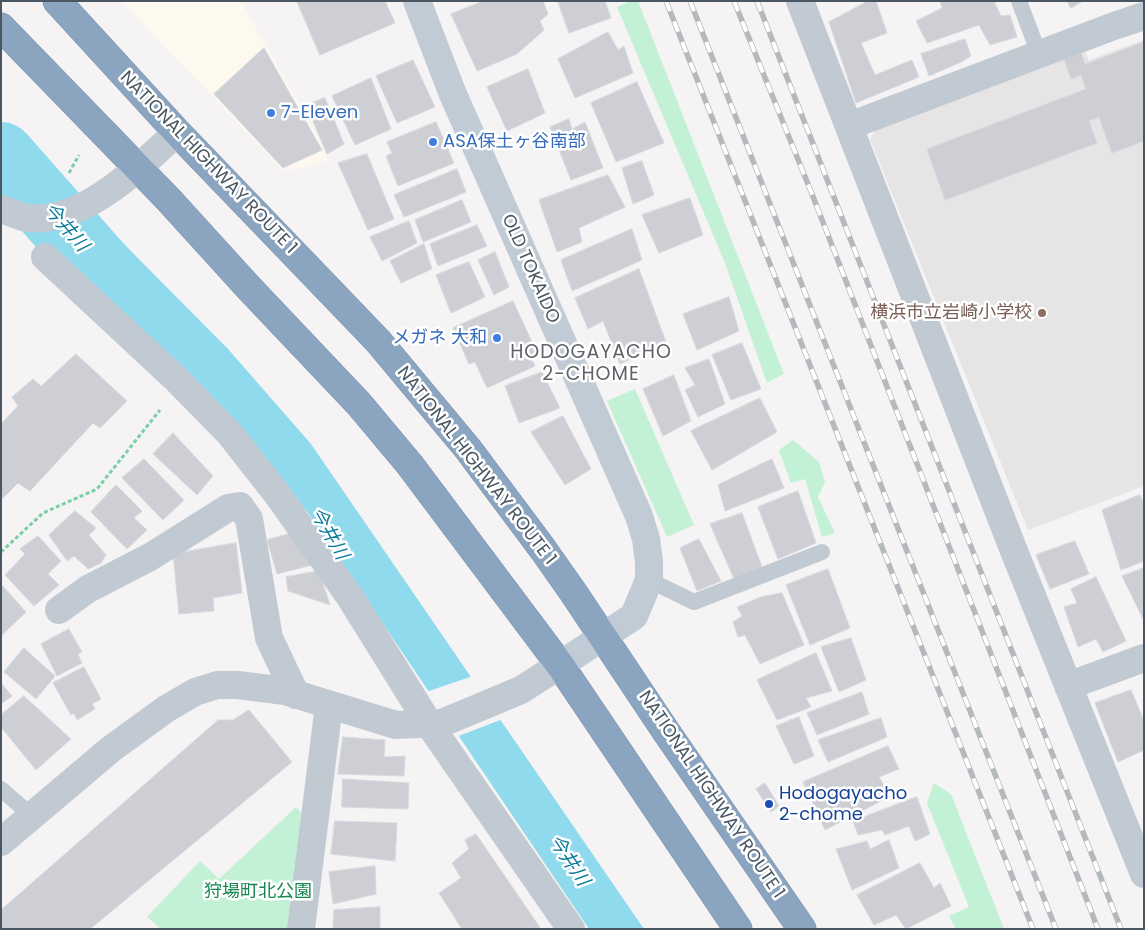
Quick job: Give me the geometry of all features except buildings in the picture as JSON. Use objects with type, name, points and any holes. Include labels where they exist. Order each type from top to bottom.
[{"type":"highway","name":"NATIONAL HIGHWAY ROUTE 1","points":[[57,1],[177,132],[378,341],[468,449],[542,548],[604,637],[665,730],[802,929]]},
{"type":"highway","points":[[1,27],[168,199],[365,412],[410,465],[560,665],[738,929]]},
{"type":"street","name":"OLD TOKAIDO","points":[[417,1],[452,92],[639,516],[646,539],[649,580],[634,616],[560,665]]},
{"type":"street","points":[[800,1],[1068,686],[1144,874]]},
{"type":"street","points":[[849,126],[1144,16]]},
{"type":"street","points":[[12,213],[43,218],[75,210],[112,188],[138,169],[177,132]]},
{"type":"street","points":[[45,256],[183,386],[230,434],[277,494],[436,723],[571,929]]},
{"type":"street","points":[[59,610],[88,589],[150,558],[228,508],[240,506],[249,519],[269,638],[296,694]]},
{"type":"street","points":[[1068,686],[1144,658]]},
{"type":"street","points":[[1,842],[111,749],[166,709],[194,692],[217,685],[238,685],[285,691],[396,726],[436,723],[521,690],[560,665]]},
{"type":"street","points":[[301,929],[329,705]]},
{"type":"lane","points":[[1019,1],[1039,54]]},
{"type":"lane","points":[[649,580],[694,602],[822,552]]},
{"type":"lane","points":[[1,788],[32,816]]},
{"type":"path","points":[[68,176],[79,154]]},
{"type":"path","points":[[1,552],[42,513],[97,489],[158,412],[183,386]]},
{"type":"shaded area","points":[[121,1],[241,1],[316,134],[328,160],[309,167],[283,170]]},
{"type":"shaded area","name":"横浜市立岩崎小学校","points":[[1144,40],[1144,486],[1028,530],[870,139],[878,127],[1082,47],[1089,60]]},
{"type":"green space","points":[[630,1],[638,1],[784,374],[767,383],[725,263],[617,7]]},
{"type":"green space","points":[[635,389],[694,525],[667,537],[607,401]]},
{"type":"green space","points":[[793,440],[819,462],[825,482],[818,497],[835,533],[822,537],[805,479],[791,483],[779,450]]},
{"type":"green space","points":[[934,783],[951,794],[1004,929],[956,929],[949,916],[969,907],[927,803]]},
{"type":"green space","name":"狩場町北公園","points":[[296,807],[302,814],[292,929],[161,929],[147,917],[200,861],[219,879]]},
{"type":"water","points":[[112,232],[228,349],[311,444],[644,929],[589,929],[309,514],[250,439],[205,389],[62,251]]},
{"type":"pier","points":[[473,676],[503,719],[456,737],[426,692]]},
{"type":"waterway","name":"今井川","points":[[1,156],[114,284],[143,313]]},
{"type":"railway","points":[[666,1],[1033,929]]},
{"type":"railway","points":[[690,1],[1056,929]]},
{"type":"railway","points":[[734,1],[812,194],[1098,929]]},
{"type":"railway","points":[[757,1],[1121,929]]},
{"type":"place","name":"7-Eleven","points":[[271,113]]},
{"type":"place","name":"ASA保土ヶ谷南部","points":[[433,142]]},
{"type":"place","name":"横浜市立岩崎小学校","points":[[1042,313]]},
{"type":"place","name":"メガネ 大和","points":[[497,338]]},
{"type":"place","name":"Hodogayacho 2-chome","points":[[769,804]]},
{"type":"district","name":"HODOGAYACHO 2-CHOME","points":[[591,364]]}]
